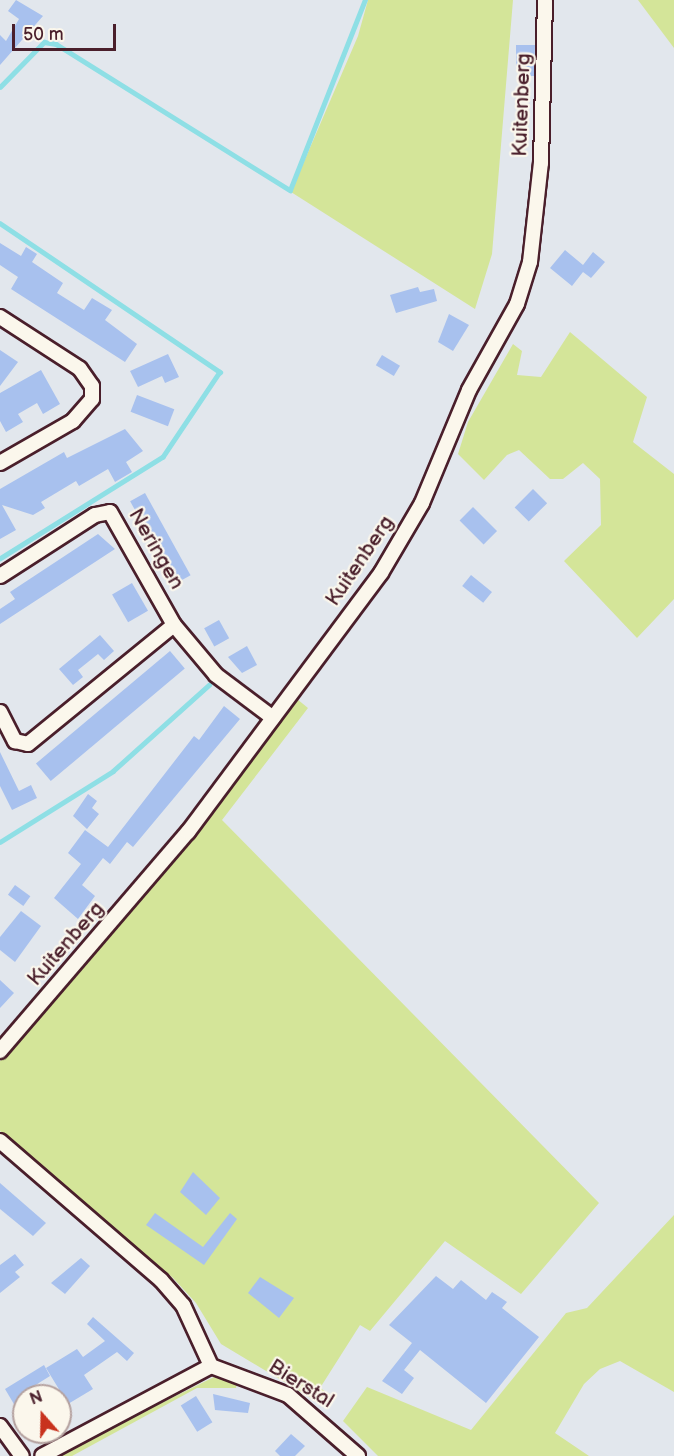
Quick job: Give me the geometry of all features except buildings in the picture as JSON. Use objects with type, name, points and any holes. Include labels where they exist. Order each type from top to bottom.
[{"type":"street","name":"Kuitenberg","points":[[0,1051],[188,832],[402,541],[469,390],[517,304],[538,210],[545,0]]},
{"type":"street","points":[[0,316],[80,369],[92,386],[92,399],[73,421],[0,463]]},
{"type":"street","name":"Neringen","points":[[0,576],[95,515],[110,512],[174,626],[216,675],[273,718]]},
{"type":"street","points":[[0,711],[15,741],[28,744],[174,626]]},
{"type":"street","points":[[0,1141],[161,1280],[200,1338],[211,1366],[42,1456]]},
{"type":"street","name":"Bierstal","points":[[211,1366],[288,1395],[358,1456]]},
{"type":"street","points":[[0,1426],[21,1456]]},
{"type":"green space","points":[[368,0],[513,0],[492,254],[475,309],[291,192],[358,36]]},
{"type":"green space","points":[[638,0],[674,0],[674,48]]},
{"type":"green space","points":[[570,332],[647,397],[633,442],[674,474],[674,599],[637,638],[564,561],[601,525],[600,479],[583,463],[563,479],[550,479],[519,450],[507,455],[484,480],[458,454],[468,422],[513,344],[522,351],[517,375],[541,377]]},
{"type":"green space","points":[[297,699],[308,708],[222,820],[599,1203],[521,1294],[445,1241],[370,1331],[360,1325],[320,1388],[330,1394],[323,1405],[221,1344],[196,1303],[173,1278],[0,1131],[0,1061],[213,811]]},
{"type":"green space","points":[[674,1215],[674,1392],[620,1361],[600,1369],[584,1384],[555,1433],[589,1456],[378,1456],[343,1421],[367,1387],[471,1430],[566,1313],[587,1308]]},
{"type":"green space","points":[[214,1377],[238,1380],[236,1388],[197,1388],[72,1456],[54,1456]]},
{"type":"waterway","points":[[0,87],[44,42],[56,44],[290,190],[365,0]]},
{"type":"waterway","points":[[0,223],[220,372],[163,457],[0,559]]},
{"type":"waterway","points":[[0,842],[113,771],[209,685]]}]
